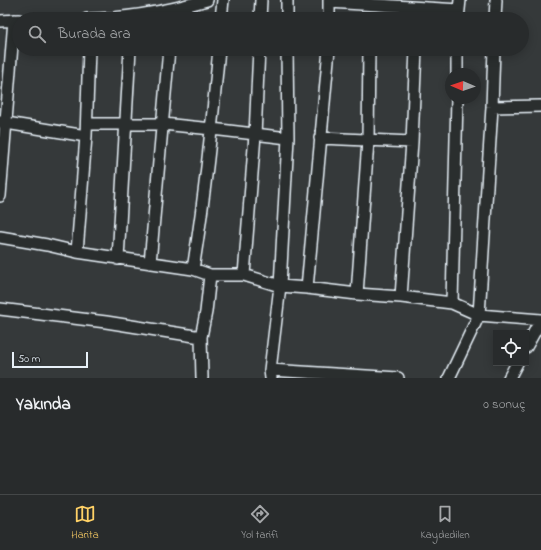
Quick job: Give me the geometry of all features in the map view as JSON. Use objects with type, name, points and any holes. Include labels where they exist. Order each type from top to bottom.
[{"type":"street","points":[[179,12],[207,0]]},
{"type":"street","points":[[222,12],[223,0]]},
{"type":"street","points":[[260,12],[261,0]]},
{"type":"street","points":[[287,0],[287,12]]},
{"type":"street","points":[[495,12],[496,0]]},
{"type":"street","points":[[329,12],[329,1],[459,10]]},
{"type":"street","points":[[0,21],[12,20]]},
{"type":"street","points":[[0,196],[3,123],[12,52]]},
{"type":"street","points":[[78,252],[90,56]]},
{"type":"street","points":[[118,259],[130,56]]},
{"type":"street","points":[[150,263],[168,56]]},
{"type":"street","points":[[193,269],[212,129],[218,56]]},
{"type":"street","points":[[244,275],[255,135],[259,56]]},
{"type":"street","points":[[287,56],[288,138],[280,286],[271,374],[398,378]]},
{"type":"street","points":[[307,288],[328,56]]},
{"type":"street","points":[[356,294],[368,140],[369,56]]},
{"type":"street","points":[[401,296],[412,142],[416,56]]},
{"type":"street","points":[[457,56],[457,68]]},
{"type":"street","points":[[449,378],[479,315],[494,56]]},
{"type":"street","points":[[452,303],[457,104]]},
{"type":"street","points":[[492,107],[541,106]]},
{"type":"street","points":[[3,123],[86,136]]},
{"type":"street","points":[[86,124],[163,124],[288,138]]},
{"type":"street","points":[[320,138],[412,142]]},
{"type":"street","points":[[0,236],[118,259],[193,269],[210,275],[244,275],[280,286],[356,294],[401,296],[452,303],[479,315],[541,320],[529,342]]},
{"type":"street","points":[[202,378],[201,337],[206,312],[210,275]]},
{"type":"street","points":[[0,309],[106,322],[201,337]]},
{"type":"street","points":[[508,378],[515,366]]}]
